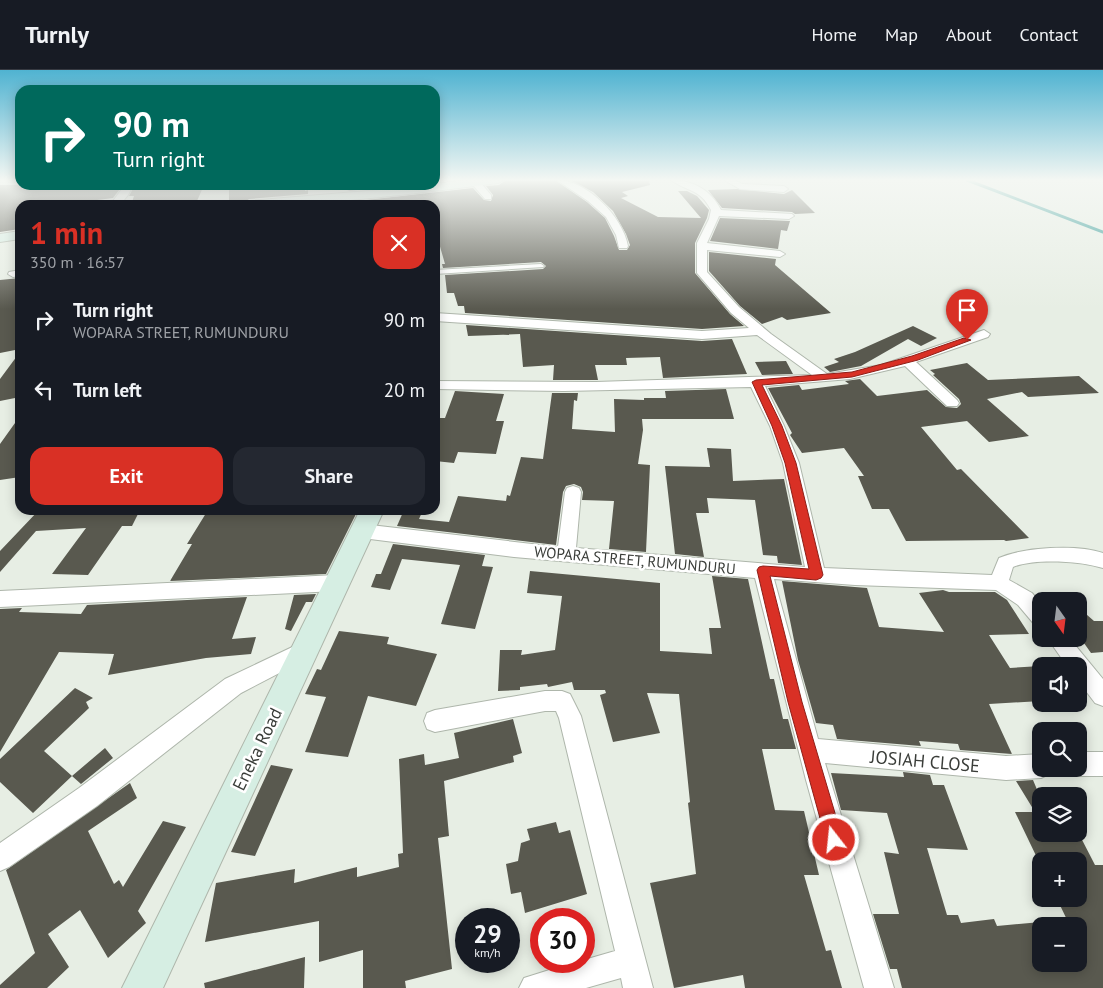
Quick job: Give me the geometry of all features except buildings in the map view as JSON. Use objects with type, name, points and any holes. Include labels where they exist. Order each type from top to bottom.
[{"type":"street","points":[[614,223],[623,235],[623,246]]},
{"type":"street","points":[[712,223],[702,246],[702,272],[735,310],[759,331],[824,378]]},
{"type":"street","points":[[0,238],[15,236]]},
{"type":"street","points":[[702,246],[780,254]]},
{"type":"street","points":[[440,316],[702,335],[759,331]]},
{"type":"street","points":[[440,385],[574,388],[824,378],[852,375],[906,360],[984,334]]},
{"type":"street","points":[[906,360],[952,402]]},
{"type":"street","points":[[756,382],[777,426],[791,463],[816,575]]},
{"type":"street","points":[[566,554],[573,492]]},
{"type":"street","name":"WOPARA STREET, RUMUNDURU","points":[[367,521],[566,554],[816,575],[999,583]]},
{"type":"street","name":"Eneka Road","points":[[142,988],[367,521]]},
{"type":"street","points":[[1032,607],[1025,599],[999,583],[1005,563],[1012,558],[1041,556],[1097,558],[1103,561]]},
{"type":"street","points":[[763,570],[795,702],[844,876],[879,988]]},
{"type":"street","points":[[0,599],[336,583]]},
{"type":"street","points":[[1065,648],[1103,696]]},
{"type":"street","points":[[0,858],[88,797],[233,686],[305,650]]},
{"type":"street","points":[[434,721],[545,701],[562,701],[570,716],[638,988]]},
{"type":"street","name":"JOSIAH CLOSE","points":[[810,750],[1006,768],[1032,767]]},
{"type":"street","points":[[1087,764],[1103,764]]},
{"type":"street","points":[[534,988],[631,961]]},
{"type":"lane","points":[[440,272],[541,266]]},
{"type":"waterway","points":[[1079,223],[1103,232]]},
{"type":"route","points":[[834,840],[795,702],[763,570],[816,575],[791,463],[777,426],[756,382],[852,375],[915,358],[967,340]]}]
